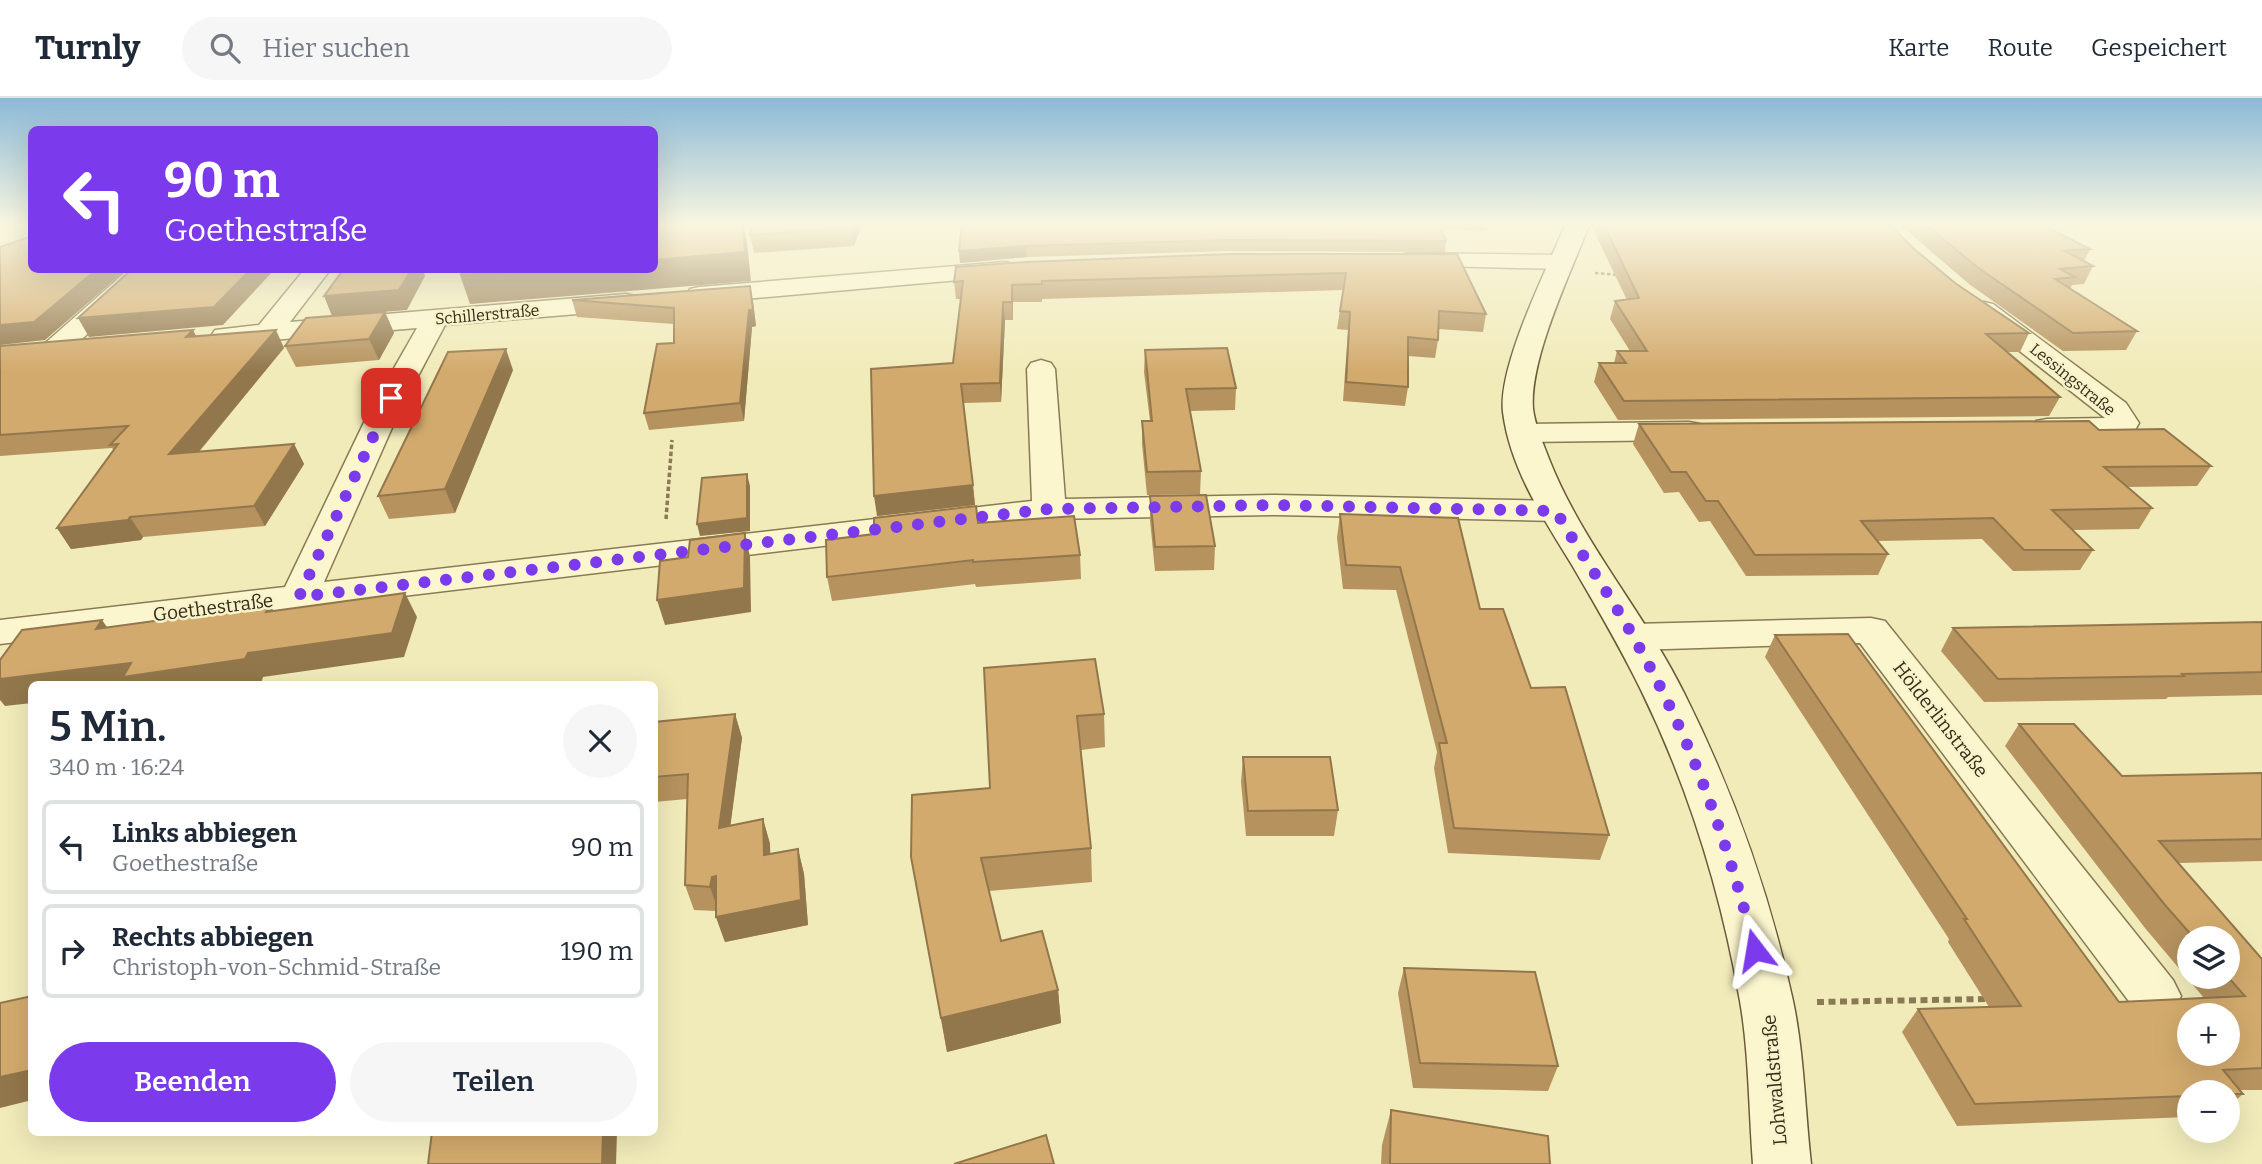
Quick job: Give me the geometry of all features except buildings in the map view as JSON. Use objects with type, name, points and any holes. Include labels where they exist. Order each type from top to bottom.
[{"type":"street","points":[[93,348],[41,352],[138,273]]},
{"type":"street","points":[[267,333],[315,273]]},
{"type":"street","points":[[672,298],[971,273]]},
{"type":"street","name":"Lohwaldstraße","points":[[1556,273],[1521,368],[1518,401],[1523,433],[1542,484],[1556,511],[1634,636],[1691,751],[1717,814],[1738,881],[1767,1003],[1782,1164]]},
{"type":"street","name":"Lessingstraße","points":[[1958,292],[2115,409],[2124,423],[2097,429],[2014,428]]},
{"type":"street","name":"Schillerstraße","points":[[200,339],[644,300]]},
{"type":"street","points":[[299,597],[384,412],[435,319]]},
{"type":"street","points":[[1041,369],[1049,509]]},
{"type":"street","points":[[1523,433],[1717,431]]},
{"type":"street","name":"Goethestraße","points":[[0,632],[1049,509],[1276,505],[1556,511]]},
{"type":"street","name":"Hölderlinstraße","points":[[1634,636],[1871,630],[2155,996]]},
{"type":"path","points":[[1607,273],[1621,275]]},
{"type":"path","points":[[663,554],[672,440]]},
{"type":"path","points":[[1767,1003],[1987,999]]},
{"type":"route","points":[[391,398],[299,597],[1049,509],[1276,505],[1556,511],[1634,636],[1691,751],[1717,814],[1738,881],[1755,950]]}]
